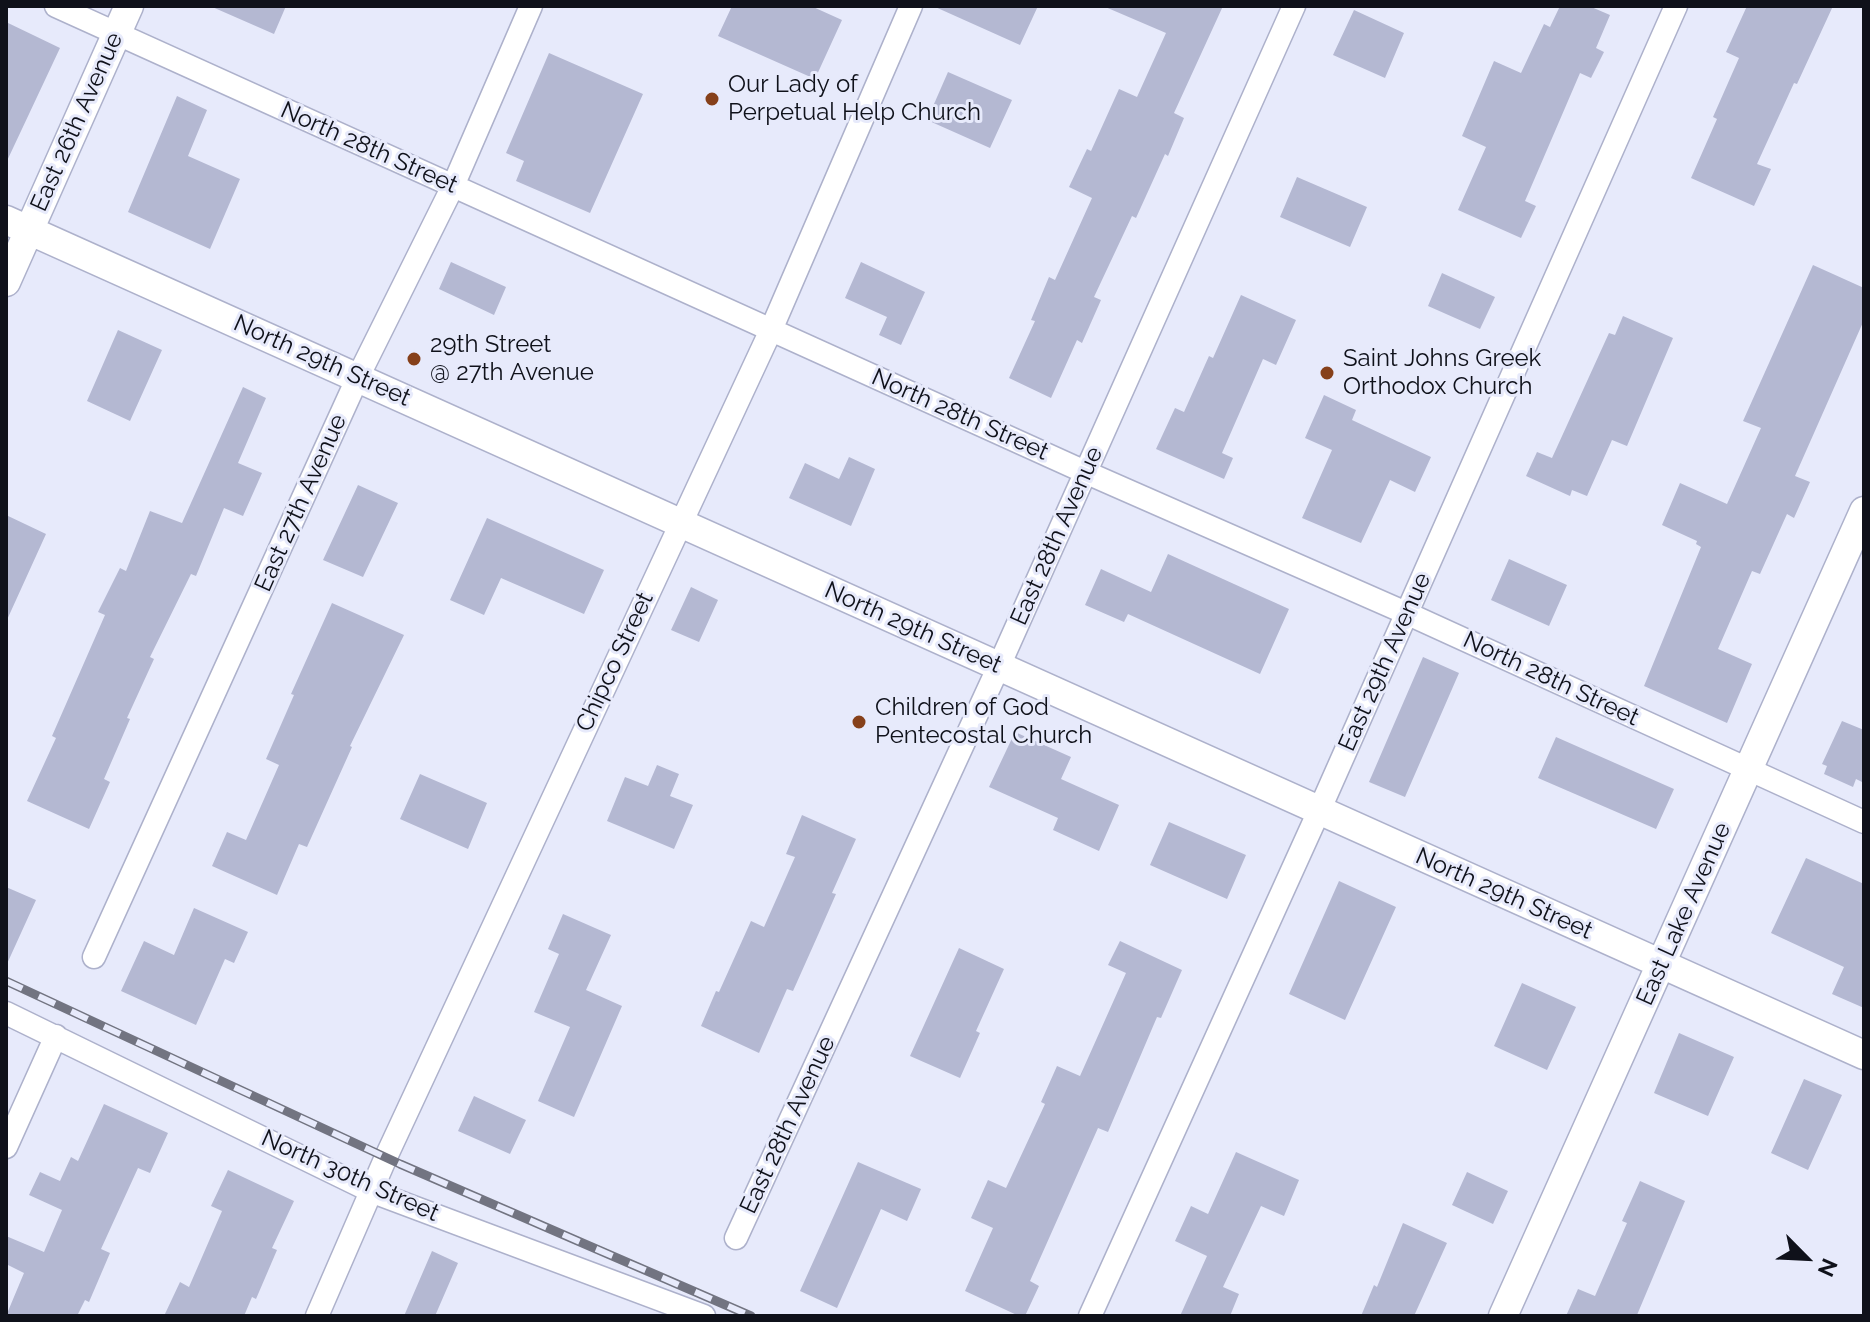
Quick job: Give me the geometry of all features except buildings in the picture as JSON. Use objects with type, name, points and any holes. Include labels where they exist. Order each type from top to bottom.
[{"type":"street","name":"North 28th Street","points":[[56,6],[1864,822]]},
{"type":"street","name":"East 26th Avenue","points":[[6,282],[18,225],[129,6]]},
{"type":"street","name":"East 27th Avenue","points":[[94,957],[358,377],[453,186],[531,6]]},
{"type":"street","name":"Chipco Street","points":[[317,1316],[386,1157],[771,330],[911,6]]},
{"type":"street","name":"East 28th Avenue","points":[[736,1238],[999,666],[1294,6]]},
{"type":"street","name":"East 29th Avenue","points":[[1090,1316],[1319,811],[1676,6]]},
{"type":"street","name":"North 29th Street","points":[[18,225],[1864,1055]]},
{"type":"street","name":"East Lake Avenue","points":[[1503,1316],[1864,511]]},
{"type":"street","name":"North 30th Street","points":[[6,1013],[373,1192],[702,1316]]},
{"type":"street","points":[[6,1147],[56,1036]]},
{"type":"railway","points":[[6,981],[400,1164],[751,1316]]},
{"type":"place","name":"Our Lady of Perpetual Help Church","points":[[712,99]]},
{"type":"place","name":"29th Street @ 27th Avenue","points":[[414,359]]},
{"type":"place","name":"Saint Johns Greek Orthodox Church","points":[[1327,373]]},
{"type":"place","name":"Children of God Pentecostal Church","points":[[859,722]]}]
